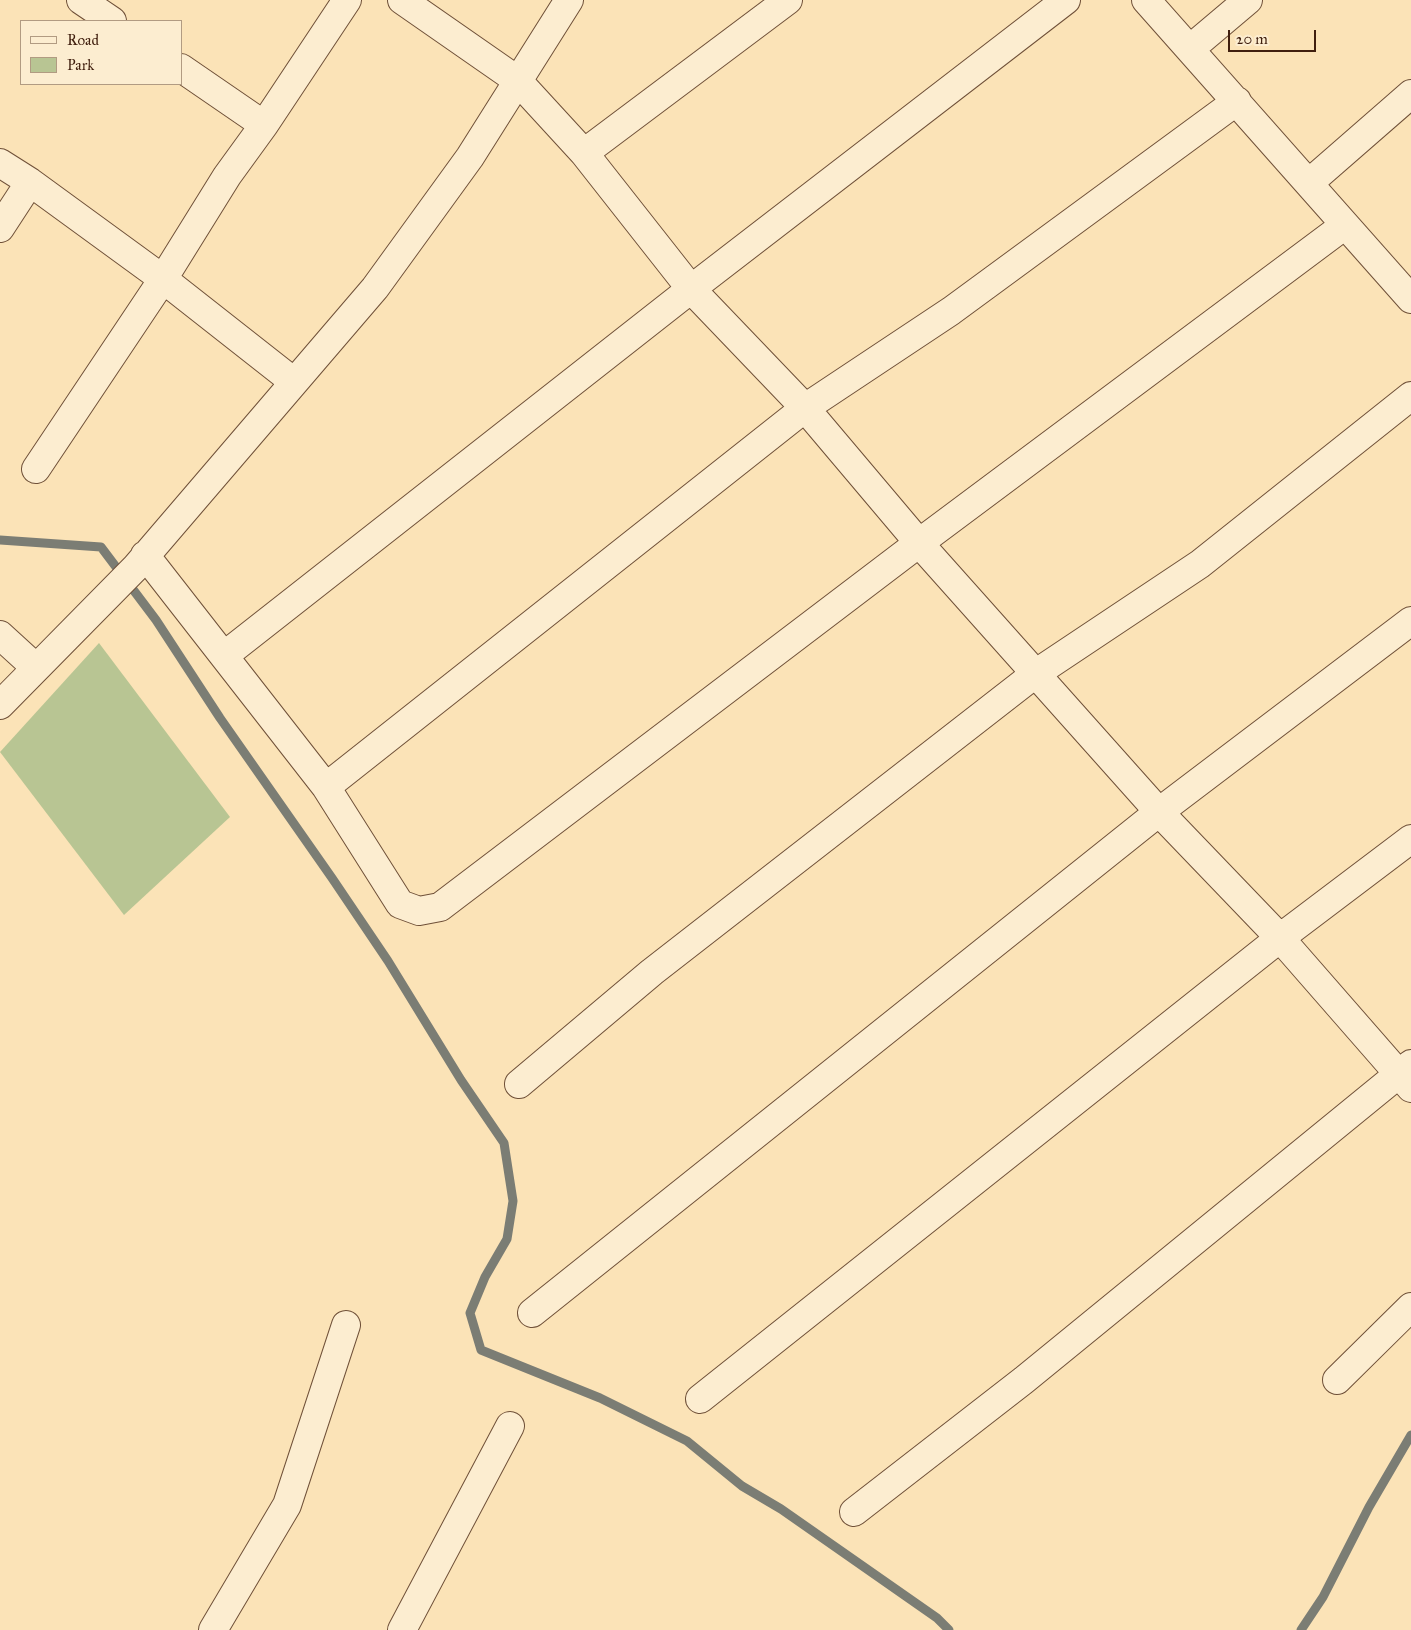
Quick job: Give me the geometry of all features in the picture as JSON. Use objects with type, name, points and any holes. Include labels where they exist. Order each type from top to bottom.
[{"type":"street","points":[[81,0],[111,20]]},
{"type":"street","points":[[36,469],[163,279],[227,176],[264,125],[347,0]]},
{"type":"street","points":[[402,0],[517,80],[584,153],[690,289],[805,408],[919,543],[1159,812],[1280,938],[1407,1076],[1024,1380],[854,1512]]},
{"type":"street","points":[[0,705],[35,667],[114,590],[375,288],[470,158],[517,80],[569,0]]},
{"type":"street","points":[[584,153],[788,0]]},
{"type":"street","points":[[225,655],[690,289],[1066,0]]},
{"type":"street","points":[[1146,0],[1411,299]]},
{"type":"street","points":[[1190,50],[1248,0]]},
{"type":"street","points":[[182,69],[264,125]]},
{"type":"street","points":[[1309,183],[1411,94]]},
{"type":"street","points":[[326,786],[805,408],[951,311],[1237,101]]},
{"type":"street","points":[[0,163],[30,182],[163,279],[294,382]]},
{"type":"street","points":[[0,228],[30,182]]},
{"type":"street","points":[[140,561],[225,655],[326,786],[400,904],[419,911],[440,907],[919,543],[1345,225]]},
{"type":"street","points":[[519,1084],[652,972],[1035,674],[1200,564],[1411,396]]},
{"type":"street","points":[[532,1313],[1159,812],[1411,621]]},
{"type":"street","points":[[0,635],[35,667]]},
{"type":"street","points":[[700,1399],[1280,938],[1411,839]]},
{"type":"street","points":[[1337,1380],[1411,1307]]},
{"type":"street","points":[[213,1630],[287,1505],[346,1325]]},
{"type":"street","points":[[402,1630],[510,1426]]},
{"type":"green space","points":[[99,643],[230,817],[124,915],[0,752]]},
{"type":"waterway","points":[[0,540],[101,547],[156,620],[220,718],[332,878],[388,961],[461,1080],[504,1143],[513,1201],[507,1239],[485,1277],[470,1313],[481,1350],[600,1398],[687,1441],[742,1486],[781,1509],[937,1618],[949,1630]]},
{"type":"waterway","points":[[1301,1630],[1323,1597],[1369,1507],[1411,1435]]}]
